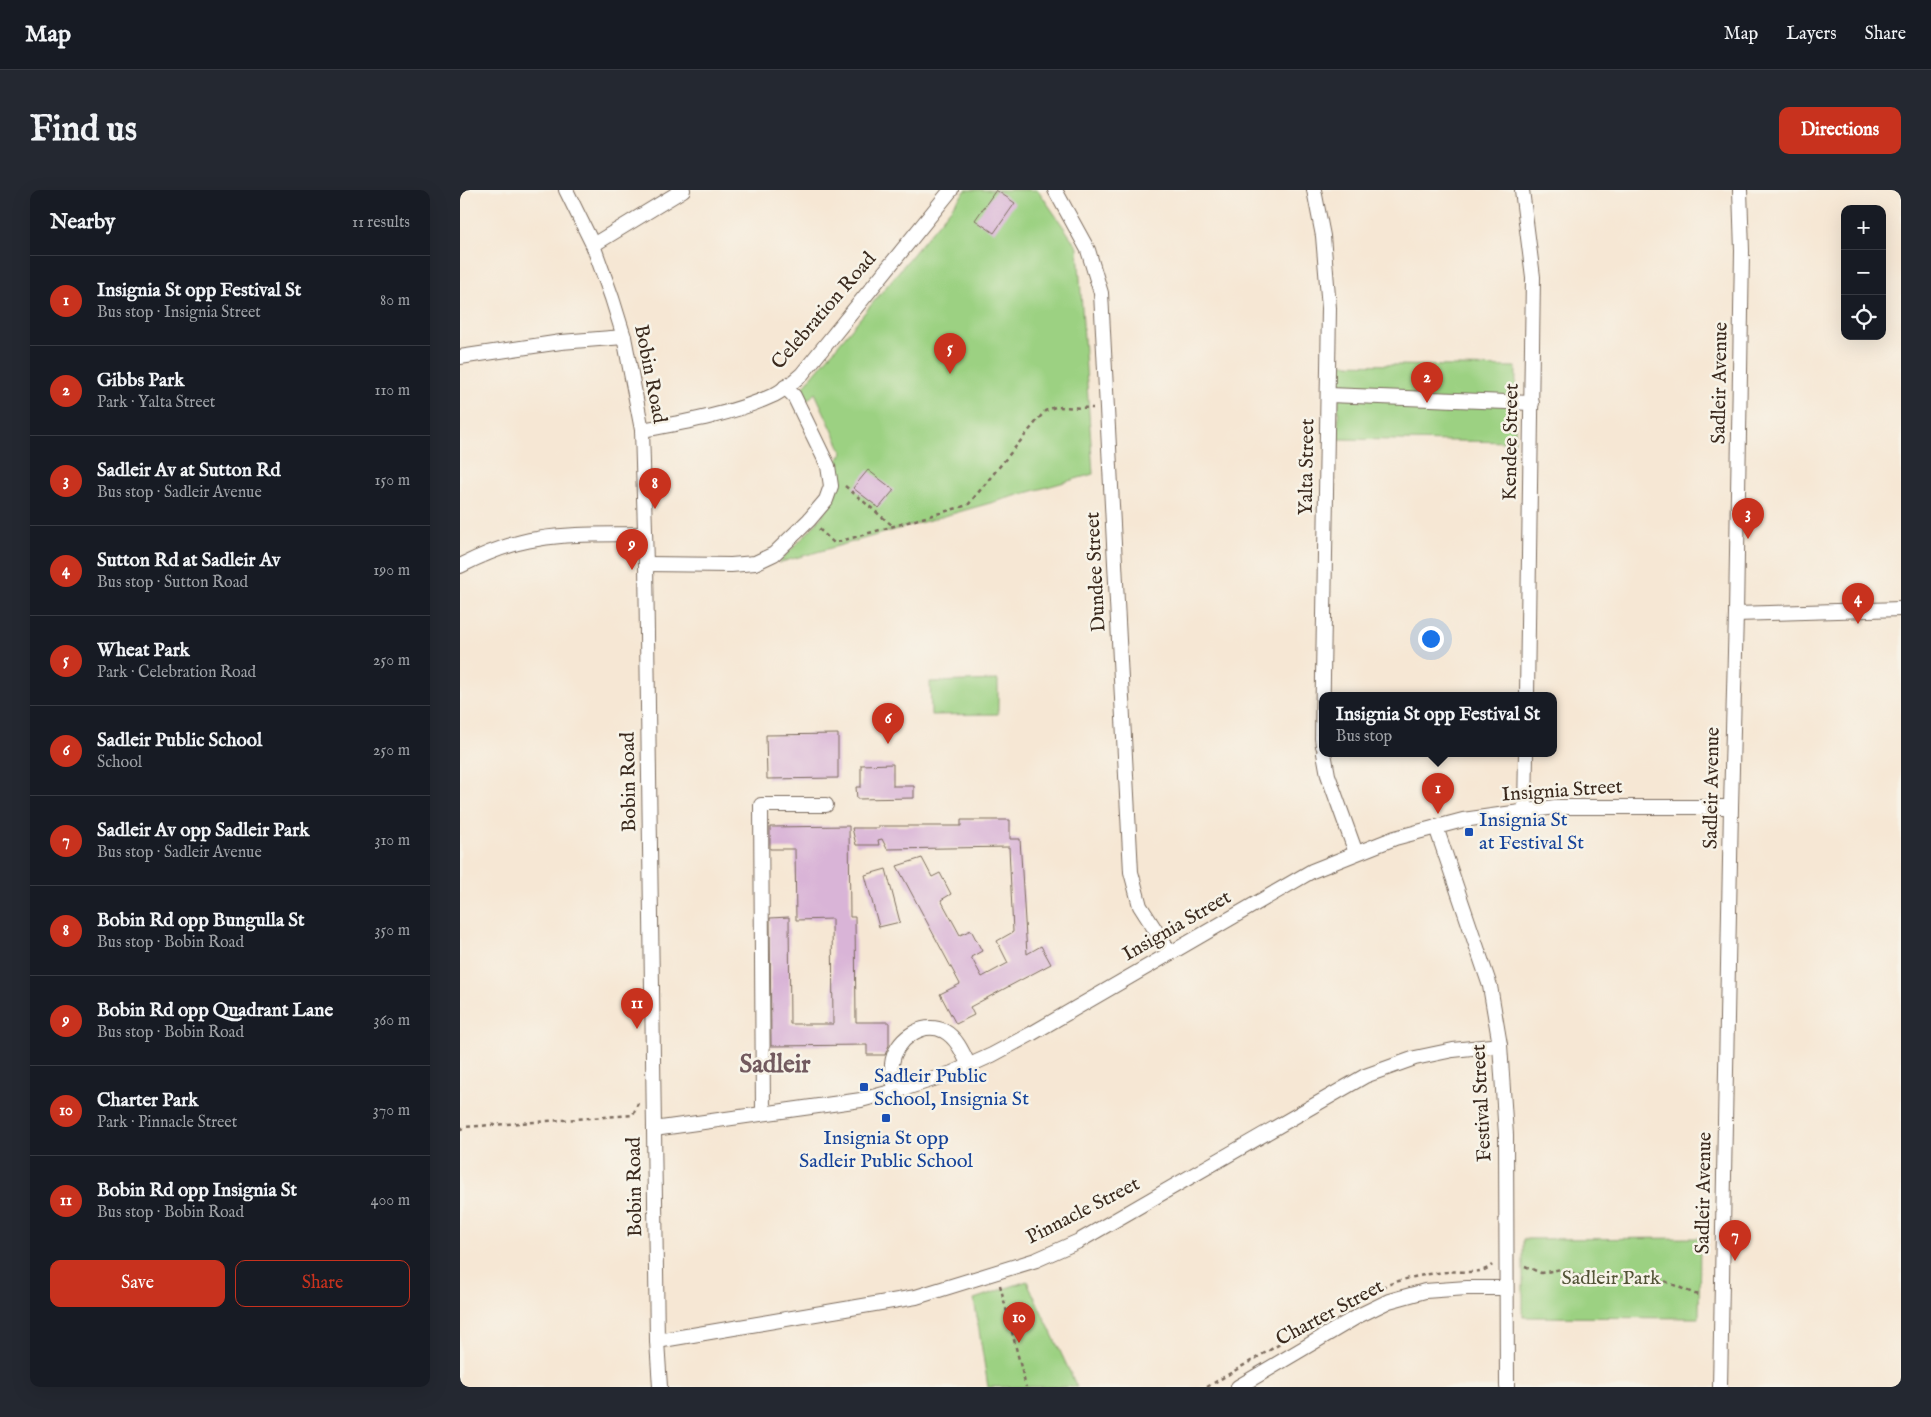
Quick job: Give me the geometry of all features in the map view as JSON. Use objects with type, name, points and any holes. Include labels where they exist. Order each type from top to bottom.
[{"type":"street","name":"Bobin Road","points":[[566,190],[593,245],[624,337],[642,430],[646,534],[657,1341],[660,1387]]},
{"type":"street","points":[[593,245],[683,190]]},
{"type":"street","name":"Celebration Road","points":[[642,430],[729,412],[776,394],[785,388],[802,374],[951,190]]},
{"type":"street","name":"Dundee Street","points":[[1054,190],[1088,250],[1101,293],[1131,872],[1140,906],[1170,953]]},
{"type":"street","name":"Yalta Street","points":[[1314,190],[1323,236],[1330,308],[1323,692]]},
{"type":"street","name":"Kendee Street","points":[[1522,190],[1533,277],[1527,692]]},
{"type":"street","name":"Sadleir Avenue","points":[[1720,1387],[1736,614],[1742,250],[1740,190]]},
{"type":"street","points":[[460,357],[561,342],[624,337]]},
{"type":"street","points":[[646,564],[731,565],[755,563],[774,554],[809,520],[826,500],[831,486],[828,466],[794,396],[785,388]]},
{"type":"street","points":[[1329,395],[1532,402]]},
{"type":"street","points":[[460,566],[487,553],[535,539],[582,535],[646,534]]},
{"type":"street","points":[[1736,614],[1901,609]]},
{"type":"street","points":[[1325,757],[1328,775],[1356,852]]},
{"type":"street","points":[[1525,810],[1526,757]]},
{"type":"street","points":[[763,1114],[761,805],[826,805]]},
{"type":"street","name":"Insignia Street","points":[[654,1129],[861,1100],[952,1073],[992,1055],[1031,1034],[1312,871],[1395,838],[1463,820],[1525,810],[1584,806],[1731,807]]},
{"type":"street","name":"Festival Street","points":[[1436,827],[1490,986],[1500,1045],[1506,1135],[1505,1288],[1507,1387]]},
{"type":"street","points":[[895,1091],[892,1063],[900,1044],[913,1032],[931,1027],[945,1031],[958,1043],[969,1066]]},
{"type":"street","name":"Pinnacle Street","points":[[657,1341],[916,1297],[1036,1260],[1078,1241],[1364,1076],[1415,1058],[1453,1050],[1500,1045]]},
{"type":"street","name":"Charter Street","points":[[1238,1387],[1358,1316],[1388,1301],[1426,1291],[1505,1288]]},
{"type":"path","points":[[809,520],[834,543],[968,505],[1045,411],[1055,407],[1107,408]]},
{"type":"path","points":[[830,479],[840,482],[893,526]]},
{"type":"path","points":[[460,1130],[464,1127],[633,1115],[638,1103]]},
{"type":"path","points":[[1525,1266],[1541,1273],[1561,1269],[1584,1277],[1655,1277],[1695,1294],[1702,1295]]},
{"type":"path","points":[[1000,1283],[1026,1387]]},
{"type":"green space","points":[[966,190],[1038,190],[1078,248],[1093,474],[778,563],[829,507],[838,485],[834,465],[843,453],[815,393],[805,403],[802,391],[805,385]]},
{"type":"green space","points":[[1339,364],[1516,367],[1515,442],[1338,439]]},
{"type":"green space","points":[[998,680],[998,714],[931,715],[930,682]]},
{"type":"green space","name":"Sadleir Park","points":[[1700,1238],[1699,1318],[1523,1317],[1523,1239]]},
{"type":"green space","points":[[1027,1281],[1077,1387],[988,1387],[974,1299]]},
{"type":"building","points":[[996,190],[1015,203],[994,233],[975,220]]},
{"type":"building","points":[[868,470],[894,490],[879,508],[853,488]]},
{"type":"building","points":[[838,734],[838,778],[767,779],[766,735]]},
{"type":"building","points":[[893,764],[893,786],[914,786],[914,798],[857,799],[856,787],[861,787],[861,765]]},
{"type":"building","points":[[961,820],[1010,820],[1010,839],[1020,839],[1027,954],[1041,946],[1051,964],[970,1007],[974,1015],[956,1024],[940,994],[960,984],[897,866],[922,858],[932,877],[940,873],[951,894],[941,900],[960,935],[971,930],[982,951],[971,957],[982,977],[1008,963],[997,941],[1013,932],[1009,847],[887,849],[882,839],[878,840],[879,845],[856,845],[852,828],[878,828],[878,826],[961,826]]},
{"type":"building","points":[[849,826],[850,917],[855,917],[856,1022],[889,1022],[889,1045],[885,1055],[867,1055],[867,1045],[771,1046],[770,918],[789,917],[790,1024],[833,1024],[832,919],[796,920],[795,849],[770,849],[770,827]]},
{"type":"building","points":[[886,869],[900,922],[879,927],[865,875]]},
{"type":"place","name":"Wheat Park","points":[[950,374]]},
{"type":"place","name":"Gibbs Park","points":[[1427,403]]},
{"type":"place","name":"Bobin Rd opp Bungulla St","points":[[655,509]]},
{"type":"place","name":"Sadleir Av at Sutton Rd","points":[[1748,539]]},
{"type":"place","name":"Bobin Rd opp Quadrant Lane","points":[[632,570]]},
{"type":"place","name":"Sutton Rd at Sadleir Av","points":[[1858,624]]},
{"type":"place","name":"Sadleir Public School","points":[[888,744]]},
{"type":"place","name":"Insignia St opp Festival St","points":[[1438,814]]},
{"type":"place","name":"Insignia St at Festival St","points":[[1469,832]]},
{"type":"place","name":"Bobin Rd opp Insignia St","points":[[637,1029]]},
{"type":"place","name":"Sadleir Public School, Insignia St","points":[[864,1087]]},
{"type":"place","name":"Insignia St opp Sadleir Public School","points":[[886,1118]]},
{"type":"place","name":"Sadleir Av opp Sadleir Park","points":[[1735,1261]]},
{"type":"place","name":"Charter Park","points":[[1019,1343]]},
{"type":"district","name":"Sadleir","points":[[775,1065]]}]
